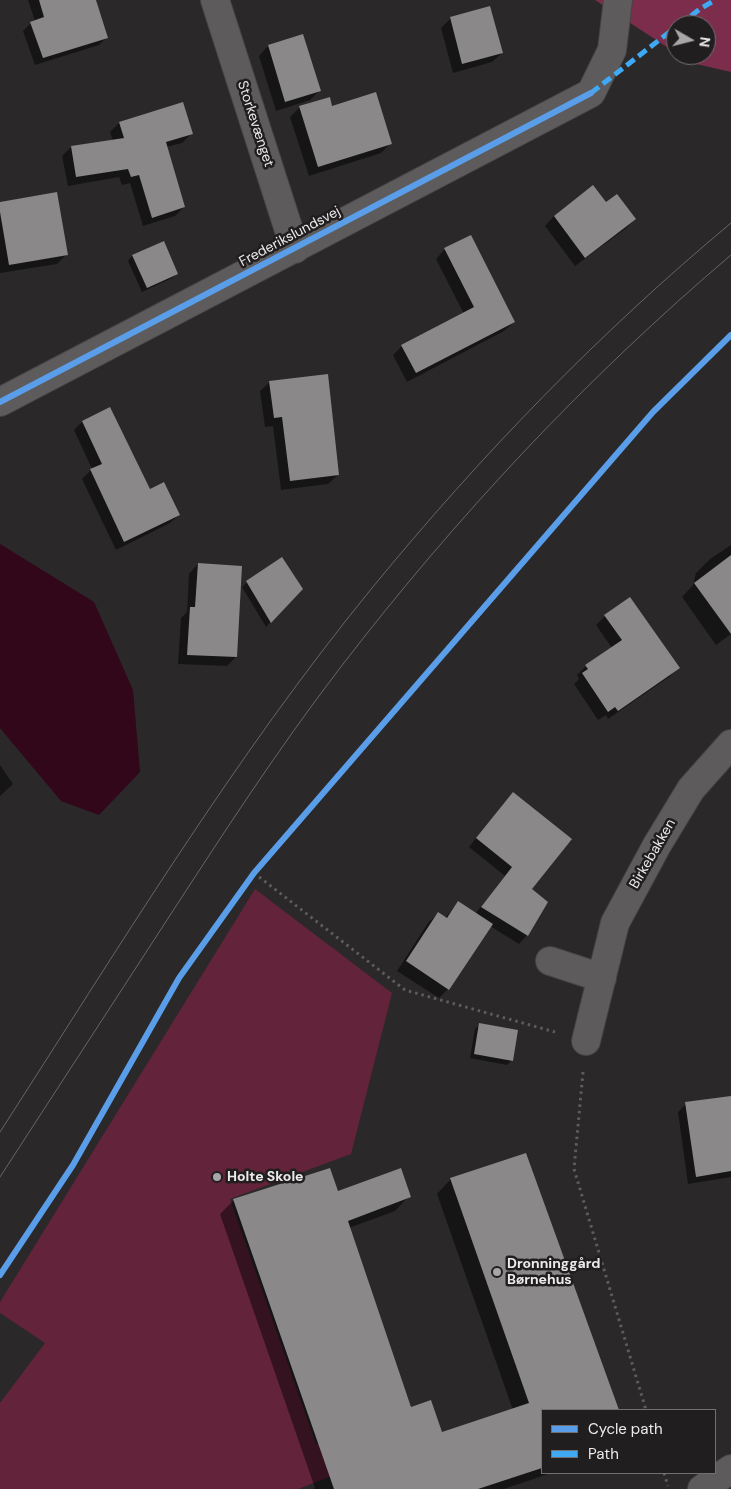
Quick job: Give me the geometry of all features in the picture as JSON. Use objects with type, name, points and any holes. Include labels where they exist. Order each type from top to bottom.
[{"type":"street","name":"Storkevænget","points":[[215,0],[295,248]]},
{"type":"street","name":"Frederikslundsvej","points":[[0,402],[591,93],[612,50],[618,0]]},
{"type":"street","name":"Birkebakken","points":[[586,1041],[615,923],[657,845],[691,789],[731,744]]},
{"type":"street","points":[[550,962],[602,978]]},
{"type":"street","points":[[702,1489],[731,1469]]},
{"type":"path","points":[[248,881],[260,866]]},
{"type":"path","points":[[254,873],[405,990],[586,1041],[574,1169],[646,1409]]},
{"type":"path","points":[[664,1474],[669,1489]]},
{"type":"shaded area","points":[[595,0],[731,0],[731,72],[701,65],[716,65],[716,15],[666,15],[666,46]]},
{"type":"shaded area","points":[[0,544],[94,602],[133,690],[140,772],[99,815],[61,801],[0,728]]},
{"type":"shaded area","name":"Holte Skole","points":[[255,889],[392,993],[351,1154],[230,1199],[316,1444],[324,1442],[332,1476],[298,1489],[0,1489],[0,1403],[45,1343],[0,1313],[0,1302]]},
{"type":"building","points":[[39,0],[96,0],[108,38],[43,58],[30,22],[44,17]]},
{"type":"building","points":[[490,6],[503,53],[462,64],[450,17]]},
{"type":"building","points":[[303,34],[321,91],[285,102],[268,45]]},
{"type":"building","points":[[376,92],[392,144],[318,167],[299,106],[330,97],[332,106]]},
{"type":"building","points":[[183,102],[193,134],[166,142],[185,207],[152,218],[139,175],[131,177],[128,169],[76,177],[71,146],[124,138],[119,122]]},
{"type":"building","points":[[593,185],[606,202],[617,194],[636,219],[585,258],[554,216]]},
{"type":"building","points":[[57,192],[68,255],[9,265],[0,202]]},
{"type":"building","points":[[471,235],[515,322],[416,373],[401,345],[474,307],[444,248]]},
{"type":"building","points":[[164,241],[178,274],[147,288],[132,255]]},
{"type":"building","points":[[328,374],[339,475],[290,481],[282,417],[274,418],[269,381]]},
{"type":"building","points":[[110,407],[150,489],[164,482],[180,515],[124,542],[90,469],[102,464],[82,421]]},
{"type":"building","points":[[731,555],[731,634],[694,583]]},
{"type":"building","points":[[282,557],[303,589],[271,623],[246,581]]},
{"type":"building","points":[[198,563],[242,566],[237,657],[187,655],[190,607],[195,607]]},
{"type":"building","points":[[630,597],[680,668],[618,711],[615,707],[608,712],[582,673],[588,669],[585,665],[622,640],[604,615]]},
{"type":"building","points":[[513,792],[572,839],[532,889],[548,902],[528,936],[481,907],[512,867],[476,838]]},
{"type":"building","points":[[458,901],[493,924],[449,990],[406,961],[438,912],[447,918]]},
{"type":"building","points":[[479,1023],[518,1030],[513,1061],[474,1054]]},
{"type":"building","points":[[731,1096],[731,1171],[696,1177],[685,1102]]},
{"type":"building","points":[[526,1153],[619,1409],[541,1409],[541,1468],[478,1489],[334,1489],[233,1199],[330,1168],[338,1191],[401,1168],[411,1197],[348,1221],[411,1407],[431,1400],[442,1432],[529,1403],[450,1178]]},
{"type":"tram line","points":[[0,1132],[133,924],[225,786],[321,652],[372,588],[456,490],[543,397],[635,308],[731,223]]},
{"type":"tram line","points":[[0,1177],[250,794],[294,730],[384,612],[476,503],[574,400],[625,350],[731,255]]},
{"type":"marked path","points":[[692,15],[715,0]]},
{"type":"marked path","points":[[591,93],[666,35]]},
{"type":"cycle path","points":[[0,402],[591,93]]},
{"type":"cycle path","points":[[0,1275],[73,1165],[179,978],[254,873],[653,412],[731,335]]},
{"type":"place","name":"Holte Skole","points":[[217,1177]]},
{"type":"place","name":"Dronninggård Børnehus","points":[[497,1272]]}]
